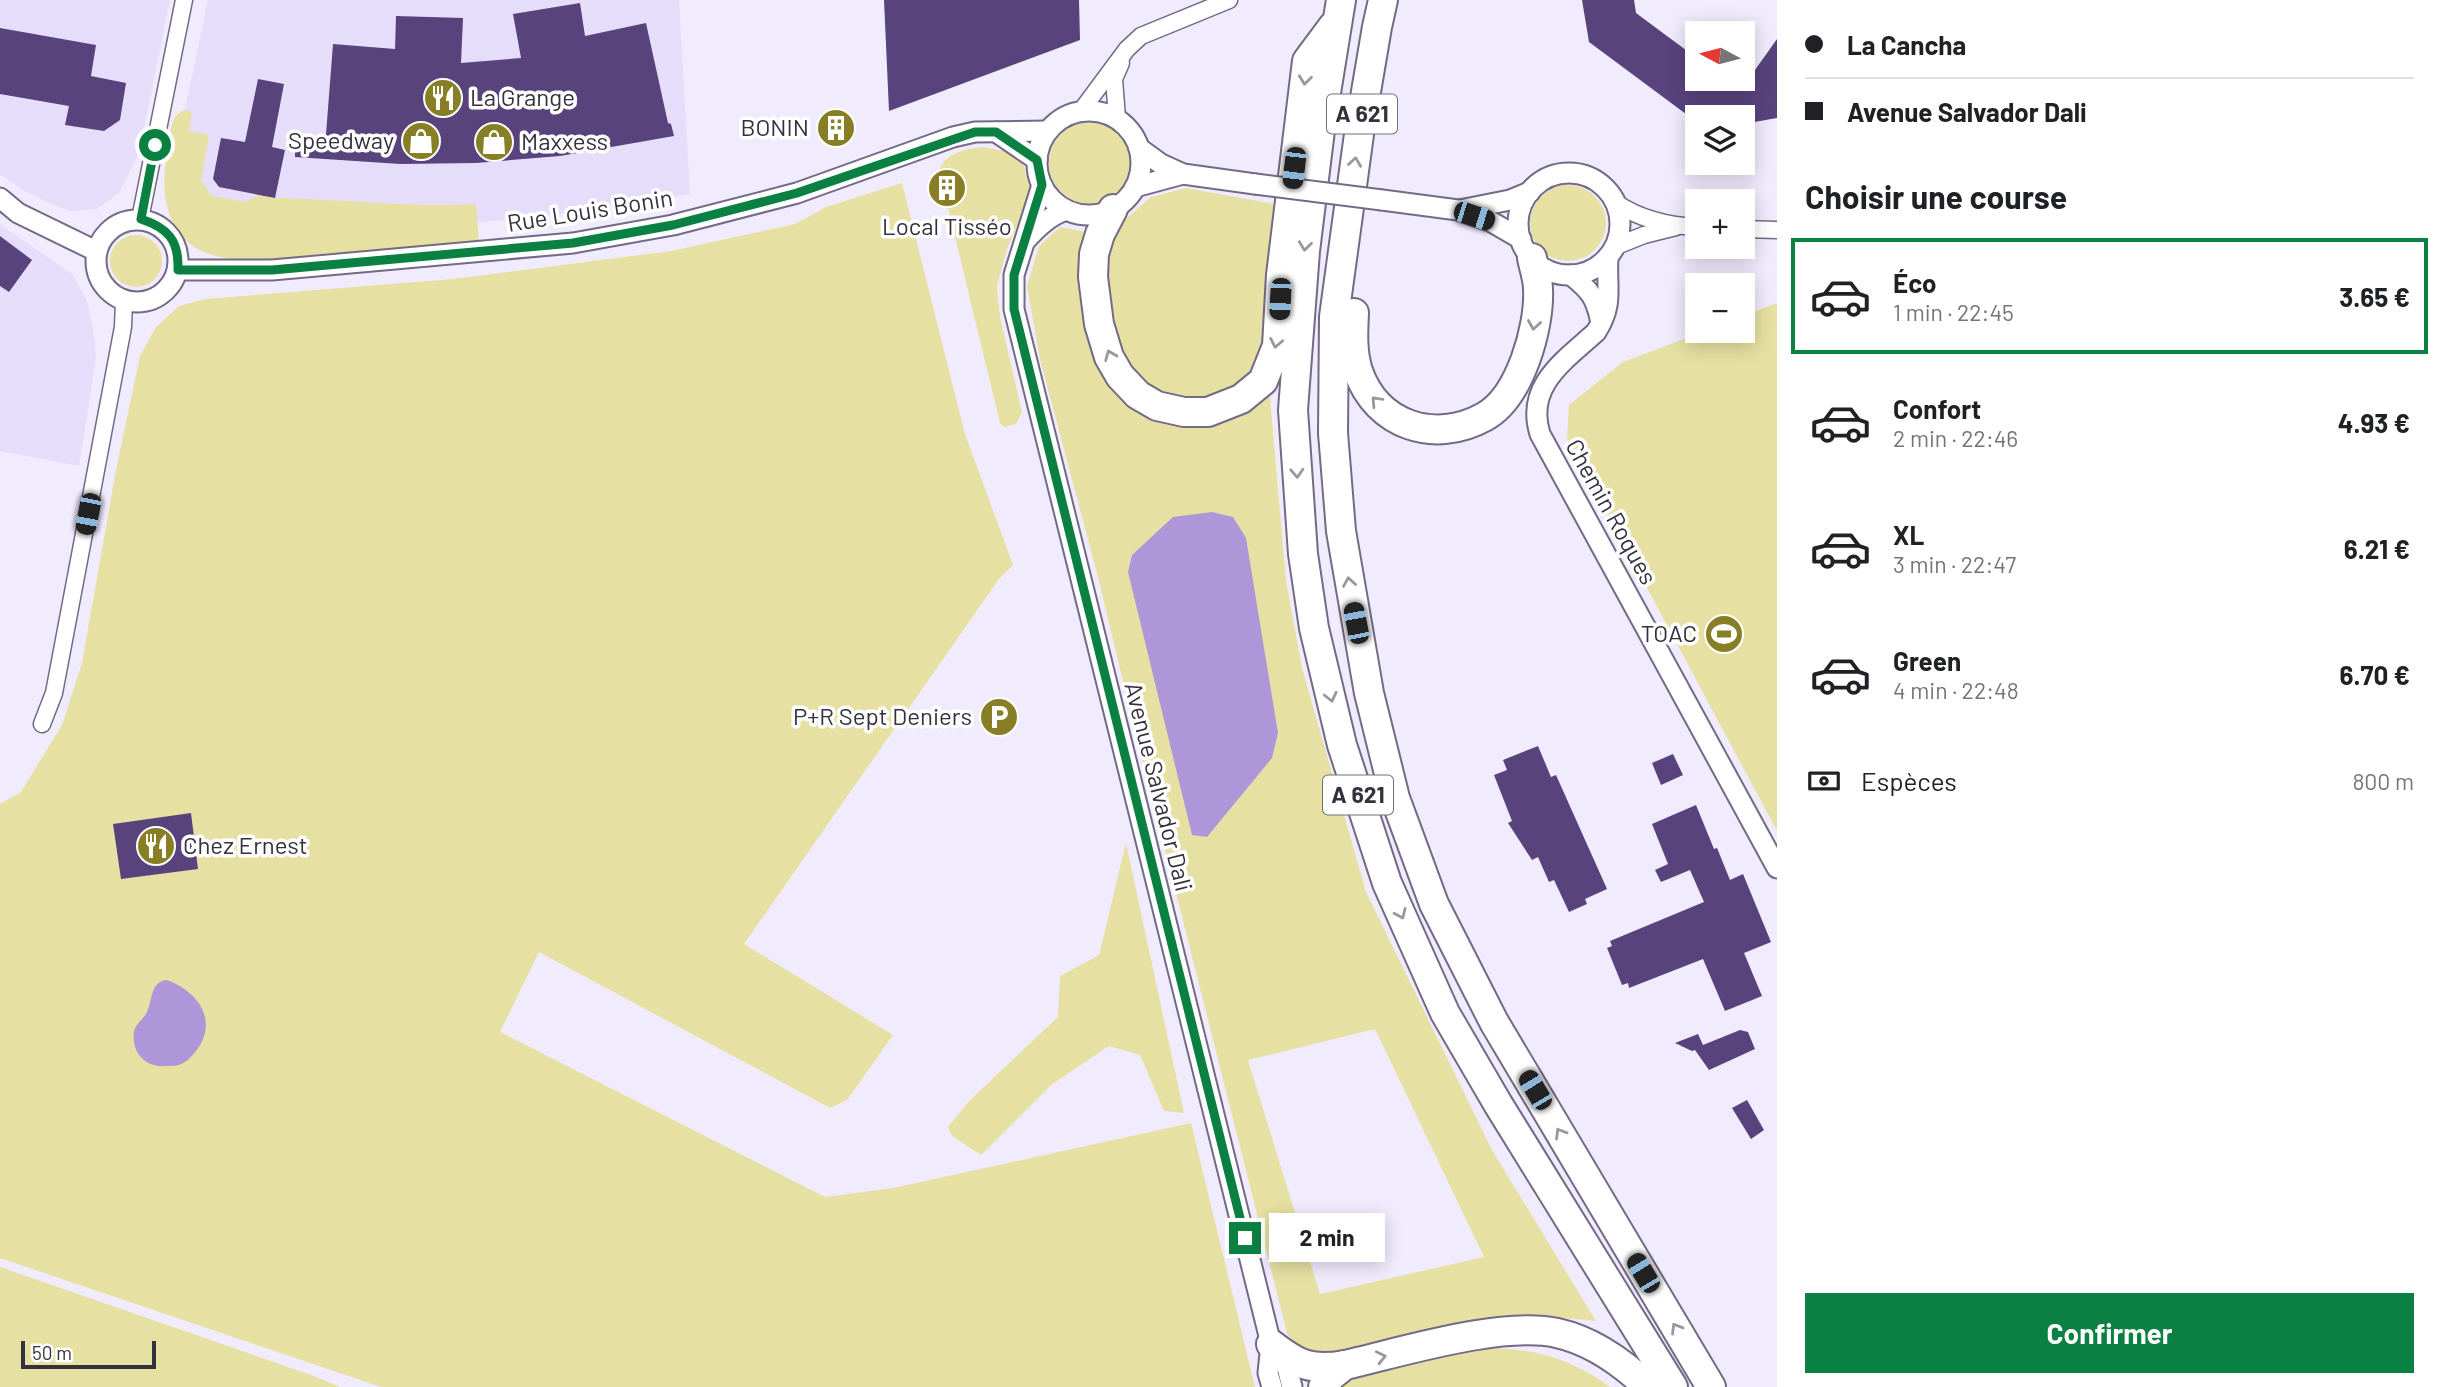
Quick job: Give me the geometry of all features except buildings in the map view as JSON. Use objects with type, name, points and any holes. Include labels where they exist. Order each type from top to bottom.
[{"type":"highway","name":"A 621","points":[[1383,0],[1360,127],[1334,317],[1333,433],[1340,517],[1351,600],[1369,693],[1395,798],[1434,904],[1494,1022],[1711,1387]]},
{"type":"highway","name":"A 621","points":[[1339,11],[1305,251],[1293,410],[1303,554],[1314,628],[1342,745],[1387,883],[1446,1013],[1498,1104],[1673,1387]]},
{"type":"highway","points":[[1113,209],[1100,234],[1094,254],[1093,277],[1099,324],[1109,357],[1120,376],[1138,396],[1157,406],[1184,412],[1208,412],[1241,398],[1263,380],[1277,346],[1282,275],[1307,61],[1339,11]]},
{"type":"highway","points":[[1346,230],[1357,261],[1352,345],[1358,372],[1369,393],[1387,412],[1407,424],[1432,431],[1457,428],[1487,416],[1510,389],[1530,348],[1535,326],[1538,289],[1526,248]]},
{"type":"highway","points":[[1271,1343],[1297,1362],[1313,1368],[1345,1366],[1484,1334],[1521,1331],[1557,1333],[1622,1362],[1648,1387]]},
{"type":"highway","points":[[1323,1387],[1331,1376],[1345,1366]]},
{"type":"street","points":[[141,219],[184,0]]},
{"type":"street","points":[[1081,111],[1126,49],[1141,36],[1229,0]]},
{"type":"street","points":[[1117,118],[1114,79],[1126,49]]},
{"type":"street","points":[[1100,111],[1117,118],[1131,131],[1139,148],[1141,168],[1129,196],[1113,209],[1088,215],[1066,210],[1049,196],[1042,185],[1037,160],[1040,145],[1047,131],[1068,114],[1100,111]]},
{"type":"street","name":"Rue Louis Bonin","points":[[178,270],[272,270],[573,243],[673,225],[797,193],[953,137],[975,132],[1047,131]]},
{"type":"street","points":[[996,132],[1037,160]]},
{"type":"street","points":[[1139,148],[1183,174],[1458,210],[1490,221],[1526,248],[1549,271],[1571,275],[1597,266],[1611,252],[1644,235],[1685,227]]},
{"type":"street","points":[[1458,210],[1510,200],[1530,191],[1550,176],[1563,173],[1577,173],[1597,181],[1608,190],[1616,203],[1620,225],[1611,252],[1609,307],[1601,324]]},
{"type":"street","points":[[1135,187],[1183,174]]},
{"type":"street","name":"Avenue Salvador Dali","points":[[1042,185],[1014,275],[1014,309],[1271,1343],[1268,1373],[1272,1387]]},
{"type":"street","points":[[1526,248],[1520,214],[1530,191]]},
{"type":"street","points":[[0,198],[18,213],[96,251]]},
{"type":"street","points":[[1616,203],[1637,215],[1678,227]]},
{"type":"street","points":[[1024,242],[1039,226],[1066,210]]},
{"type":"street","points":[[141,219],[157,224],[168,233],[178,255],[178,270],[167,290],[156,299],[138,303],[124,301],[110,293],[100,282],[95,265],[96,251],[102,238],[112,227],[126,220],[141,219]]},
{"type":"street","points":[[1755,229],[1777,230]]},
{"type":"street","points":[[1571,275],[1588,288],[1597,302],[1601,324]]},
{"type":"street","points":[[43,724],[54,693],[123,327],[124,301]]},
{"type":"street","name":"Chemin Roques","points":[[1601,324],[1596,332],[1553,372],[1535,403],[1535,419],[1540,434],[1777,868]]},
{"type":"street","name":"Avenue Salvador Dali","points":[[1271,1343],[1287,1367],[1292,1387]]},
{"type":"shaded area","points":[[0,0],[170,0],[139,153],[119,193],[97,209],[71,211],[50,204],[0,174]]},
{"type":"shaded area","points":[[208,0],[679,0],[690,194],[541,217],[410,228],[208,236],[172,169]]},
{"type":"shaded area","points":[[184,110],[192,112],[189,131],[209,135],[201,180],[211,196],[247,202],[258,195],[259,191],[268,193],[267,197],[275,198],[425,205],[476,204],[479,245],[274,260],[227,258],[208,254],[184,239],[172,221],[166,201],[164,180],[170,135],[175,117]]},
{"type":"shaded area","points":[[1090,122],[1106,126],[1119,134],[1127,147],[1131,163],[1127,179],[1119,192],[1106,200],[1090,204],[1074,200],[1061,192],[1053,179],[1049,163],[1053,147],[1061,134],[1074,126]]},
{"type":"shaded area","points":[[982,147],[1010,152],[1017,157],[1024,166],[1030,191],[1007,249],[997,286],[1000,317],[1022,412],[1016,424],[1004,427],[1000,423],[939,171],[951,156]]},
{"type":"shaded area","points":[[902,183],[965,434],[1013,565],[999,579],[744,944],[893,1035],[847,1100],[830,1108],[539,952],[500,1032],[825,1197],[893,1188],[1191,1123],[1255,1387],[381,1387],[0,1258],[0,804],[21,792],[62,725],[82,663],[116,470],[140,356],[156,327],[179,306],[205,299],[453,279],[671,251],[795,224],[826,207]]},
{"type":"shaded area","points":[[1568,185],[1582,188],[1595,196],[1603,209],[1606,223],[1603,237],[1595,250],[1582,258],[1568,261],[1554,258],[1541,250],[1533,237],[1530,223],[1533,209],[1541,196],[1554,188]]},
{"type":"shaded area","points":[[1186,188],[1280,205],[1267,325],[1261,351],[1250,373],[1236,386],[1212,400],[1189,403],[1143,386],[1126,365],[1116,341],[1103,245],[1121,223],[1151,197]]},
{"type":"shaded area","points":[[0,224],[73,275],[87,301],[96,359],[79,466],[0,451]]},
{"type":"shaded area","points":[[1060,227],[1091,233],[1119,392],[1171,424],[1225,420],[1269,386],[1286,580],[1302,668],[1366,892],[1492,1150],[1596,1321],[1520,1314],[1319,1357],[1298,1351],[1287,1333],[1099,581],[1040,359],[1027,286],[1039,246]],"holes":[[[1375,1029],[1484,1257],[1320,1294],[1248,1060]]]},
{"type":"shaded area","points":[[136,235],[155,242],[162,261],[155,280],[136,287],[117,280],[110,261],[117,242]]},
{"type":"shaded area","name":"TOAC","points":[[1777,303],[1777,831],[1567,438],[1569,405],[1623,362],[1685,339],[1685,343],[1755,343],[1755,311]]},
{"type":"shaded area","points":[[1212,512],[1233,517],[1246,538],[1278,733],[1272,758],[1207,837],[1192,835],[1128,572],[1132,555],[1173,517]]},
{"type":"shaded area","points":[[1126,843],[1184,1113],[1164,1111],[1140,1055],[1109,1046],[1051,1085],[981,1155],[952,1136],[948,1127],[970,1100],[1058,1017],[1060,976],[1099,955]]},
{"type":"shaded area","points":[[167,980],[180,986],[199,1003],[206,1024],[199,1047],[189,1059],[178,1065],[158,1066],[146,1061],[137,1052],[134,1032],[146,1014],[154,988]]},
{"type":"shaded area","points":[[0,1267],[314,1376],[340,1387],[0,1387]]},
{"type":"shaded area","points":[[1494,1348],[1526,1351],[1555,1358],[1583,1370],[1610,1387],[1337,1387],[1358,1376]]},
{"type":"place","name":"La Grange","points":[[443,98]]},
{"type":"place","name":"BONIN","points":[[836,128]]},
{"type":"place","name":"Speedway","points":[[421,141]]},
{"type":"place","name":"Maxxess","points":[[494,142]]},
{"type":"place","name":"Local Tisséo","points":[[947,188]]},
{"type":"place","name":"TOAC","points":[[1724,634]]},
{"type":"place","name":"P+R Sept Deniers","points":[[999,717]]},
{"type":"place","name":"Chez Ernest","points":[[156,846]]},
{"type":"route","points":[[155,145],[141,219],[157,224],[174,241],[178,270],[272,270],[573,243],[673,225],[797,193],[953,137],[975,132],[996,132],[1037,160],[1042,185],[1014,275],[1014,309],[1245,1238]]}]
